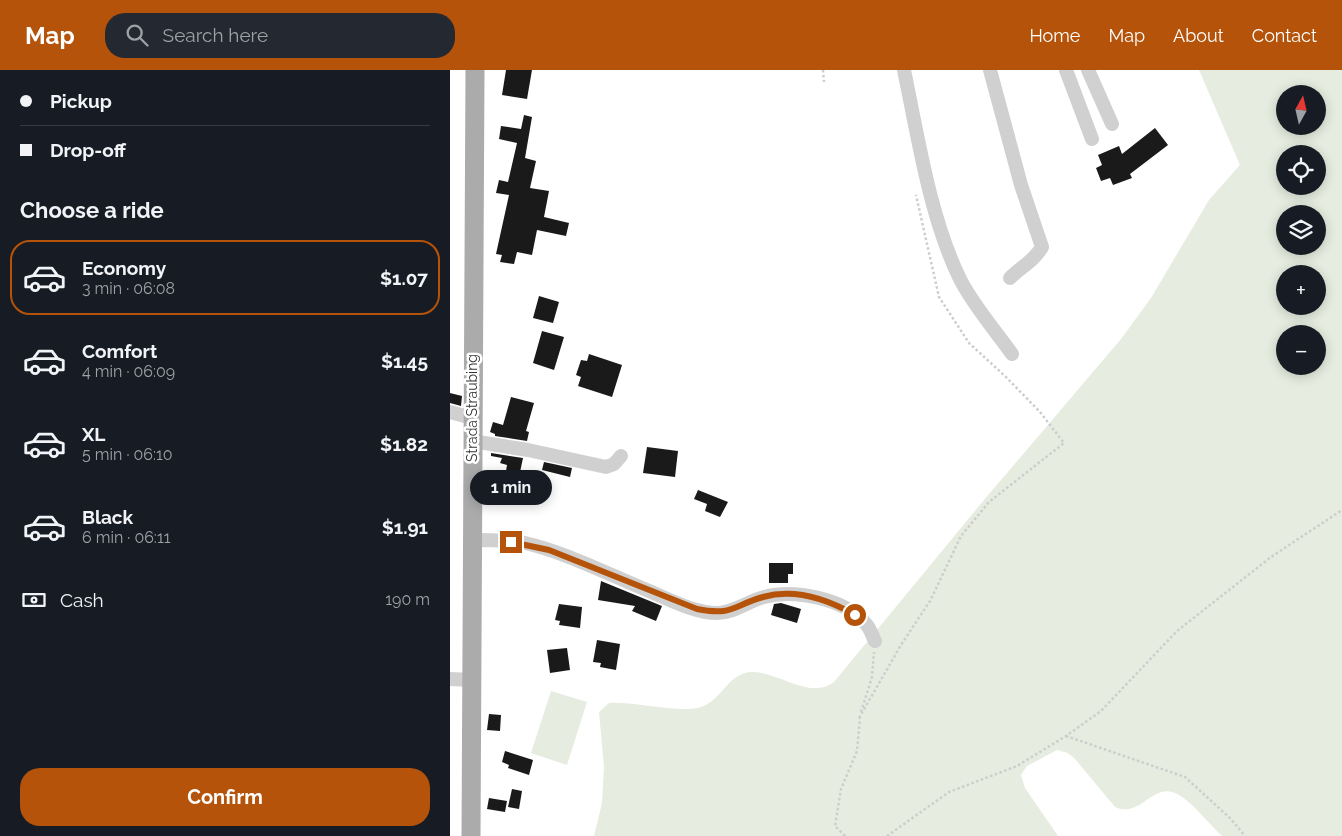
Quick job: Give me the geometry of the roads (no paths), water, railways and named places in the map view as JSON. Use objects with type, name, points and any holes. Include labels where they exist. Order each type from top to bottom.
[{"type":"main road","name":"Strada Straubing","points":[[471,836],[475,70]]},
{"type":"street","points":[[904,70],[939,220],[951,258],[961,281],[1012,354]]},
{"type":"street","points":[[990,70],[1021,185],[1042,247],[1035,259],[1020,268],[1010,278]]},
{"type":"street","points":[[1066,70],[1092,138]]},
{"type":"street","points":[[1088,70],[1112,124]]},
{"type":"street","points":[[450,412],[472,418]]},
{"type":"street","points":[[472,441],[528,450],[606,467],[614,464],[621,456]]},
{"type":"street","points":[[472,540],[524,543],[549,550],[674,601],[697,609],[717,613],[733,610],[762,598],[782,593],[810,596],[833,602],[855,615],[866,624],[875,641]]},
{"type":"street","points":[[450,679],[471,680]]}]
